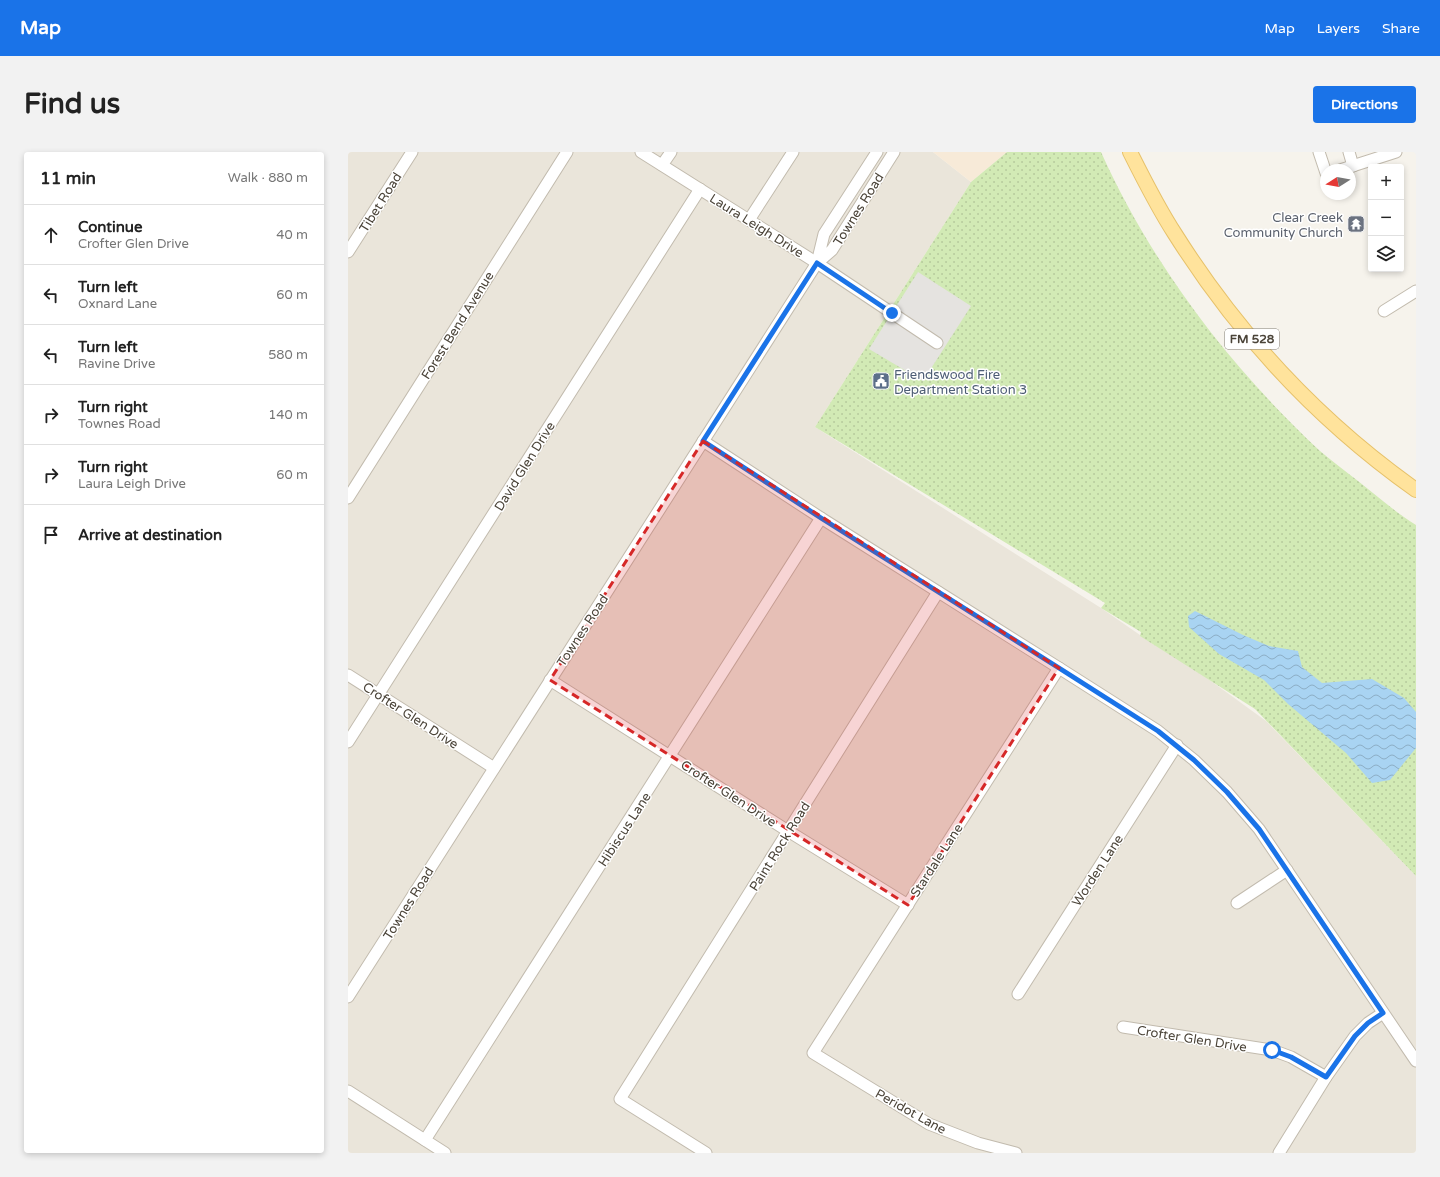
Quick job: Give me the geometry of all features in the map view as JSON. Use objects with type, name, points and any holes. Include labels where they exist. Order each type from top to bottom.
[{"type":"main road","name":"FM 528","points":[[1130,152],[1151,194],[1175,234],[1220,300],[1250,336],[1279,370],[1342,432],[1389,471],[1416,490]]},
{"type":"street","name":"Tibet Road","points":[[348,252],[412,152]]},
{"type":"street","name":"Forest Bend Avenue","points":[[348,498],[567,152]]},
{"type":"street","name":"Laura Leigh Drive","points":[[641,152],[817,263],[937,343]]},
{"type":"street","points":[[662,166],[671,152]]},
{"type":"street","points":[[749,220],[793,152]]},
{"type":"street","name":"Townes Road","points":[[817,263],[824,234],[876,152]]},
{"type":"street","name":"Townes Road","points":[[348,997],[817,263],[832,250],[894,152]]},
{"type":"street","points":[[1320,152],[1324,164]]},
{"type":"street","points":[[1349,152],[1352,164]]},
{"type":"street","points":[[1356,165],[1396,152]]},
{"type":"street","name":"David Glen Drive","points":[[348,742],[700,189]]},
{"type":"street","points":[[1384,311],[1416,291]]},
{"type":"street","points":[[703,441],[821,518],[1158,731],[1177,745],[1211,775],[1244,810],[1259,829],[1416,1061]]},
{"type":"street","name":"Hibiscus Lane","points":[[425,1140],[821,518]]},
{"type":"street","name":"Paint Rock Road","points":[[706,1153],[620,1099],[938,592]]},
{"type":"street","name":"Stardale Lane","points":[[813,1053],[1059,668]]},
{"type":"street","name":"Crofter Glen Drive","points":[[348,675],[494,768]]},
{"type":"street","name":"Crofter Glen Drive","points":[[550,680],[788,831],[908,905]]},
{"type":"street","name":"Worden Lane","points":[[1018,994],[1177,745]]},
{"type":"street","points":[[1237,903],[1287,870]]},
{"type":"street","points":[[1279,1153],[1326,1077],[1355,1036],[1368,1023],[1383,1013]]},
{"type":"street","name":"Crofter Glen Drive","points":[[1124,1027],[1272,1050],[1291,1057],[1326,1077]]},
{"type":"street","name":"Peridot Lane","points":[[813,1053],[929,1124],[978,1143],[1016,1153]]},
{"type":"street","points":[[348,1091],[445,1153]]},
{"type":"highlighted area","points":[[703,441],[1059,668],[908,905],[550,680]]},
{"type":"shaded area","points":[[348,152],[933,152],[971,182],[815,427],[1101,608],[1153,644],[1200,673],[1266,721],[1416,876],[1416,1153],[348,1153]]},
{"type":"shaded area","points":[[933,152],[1007,152],[971,182]]},
{"type":"shaded area","points":[[918,272],[971,306],[923,381],[869,349]]},
{"type":"green space","points":[[1007,152],[1101,152],[1121,194],[1144,234],[1169,274],[1224,349],[1287,418],[1320,451],[1393,509],[1416,525],[1416,876],[1255,709],[1140,636],[1141,632],[1101,608],[1105,603],[815,427],[971,182]]},
{"type":"water","points":[[1195,611],[1269,646],[1298,651],[1302,667],[1322,683],[1372,679],[1404,698],[1416,712],[1416,748],[1390,780],[1372,783],[1346,753],[1288,704],[1264,680],[1219,654],[1189,627],[1188,616]]},
{"type":"place","name":"Clear Creek Community Church","points":[[1356,224]]},
{"type":"place","name":"Friendswood Fire Department Station 3","points":[[881,381]]},
{"type":"route","points":[[892,313],[817,263],[703,441],[821,518],[1158,731],[1177,745],[1211,775],[1244,810],[1259,829],[1383,1013],[1368,1023],[1355,1036],[1326,1077],[1291,1057],[1272,1050]]}]
